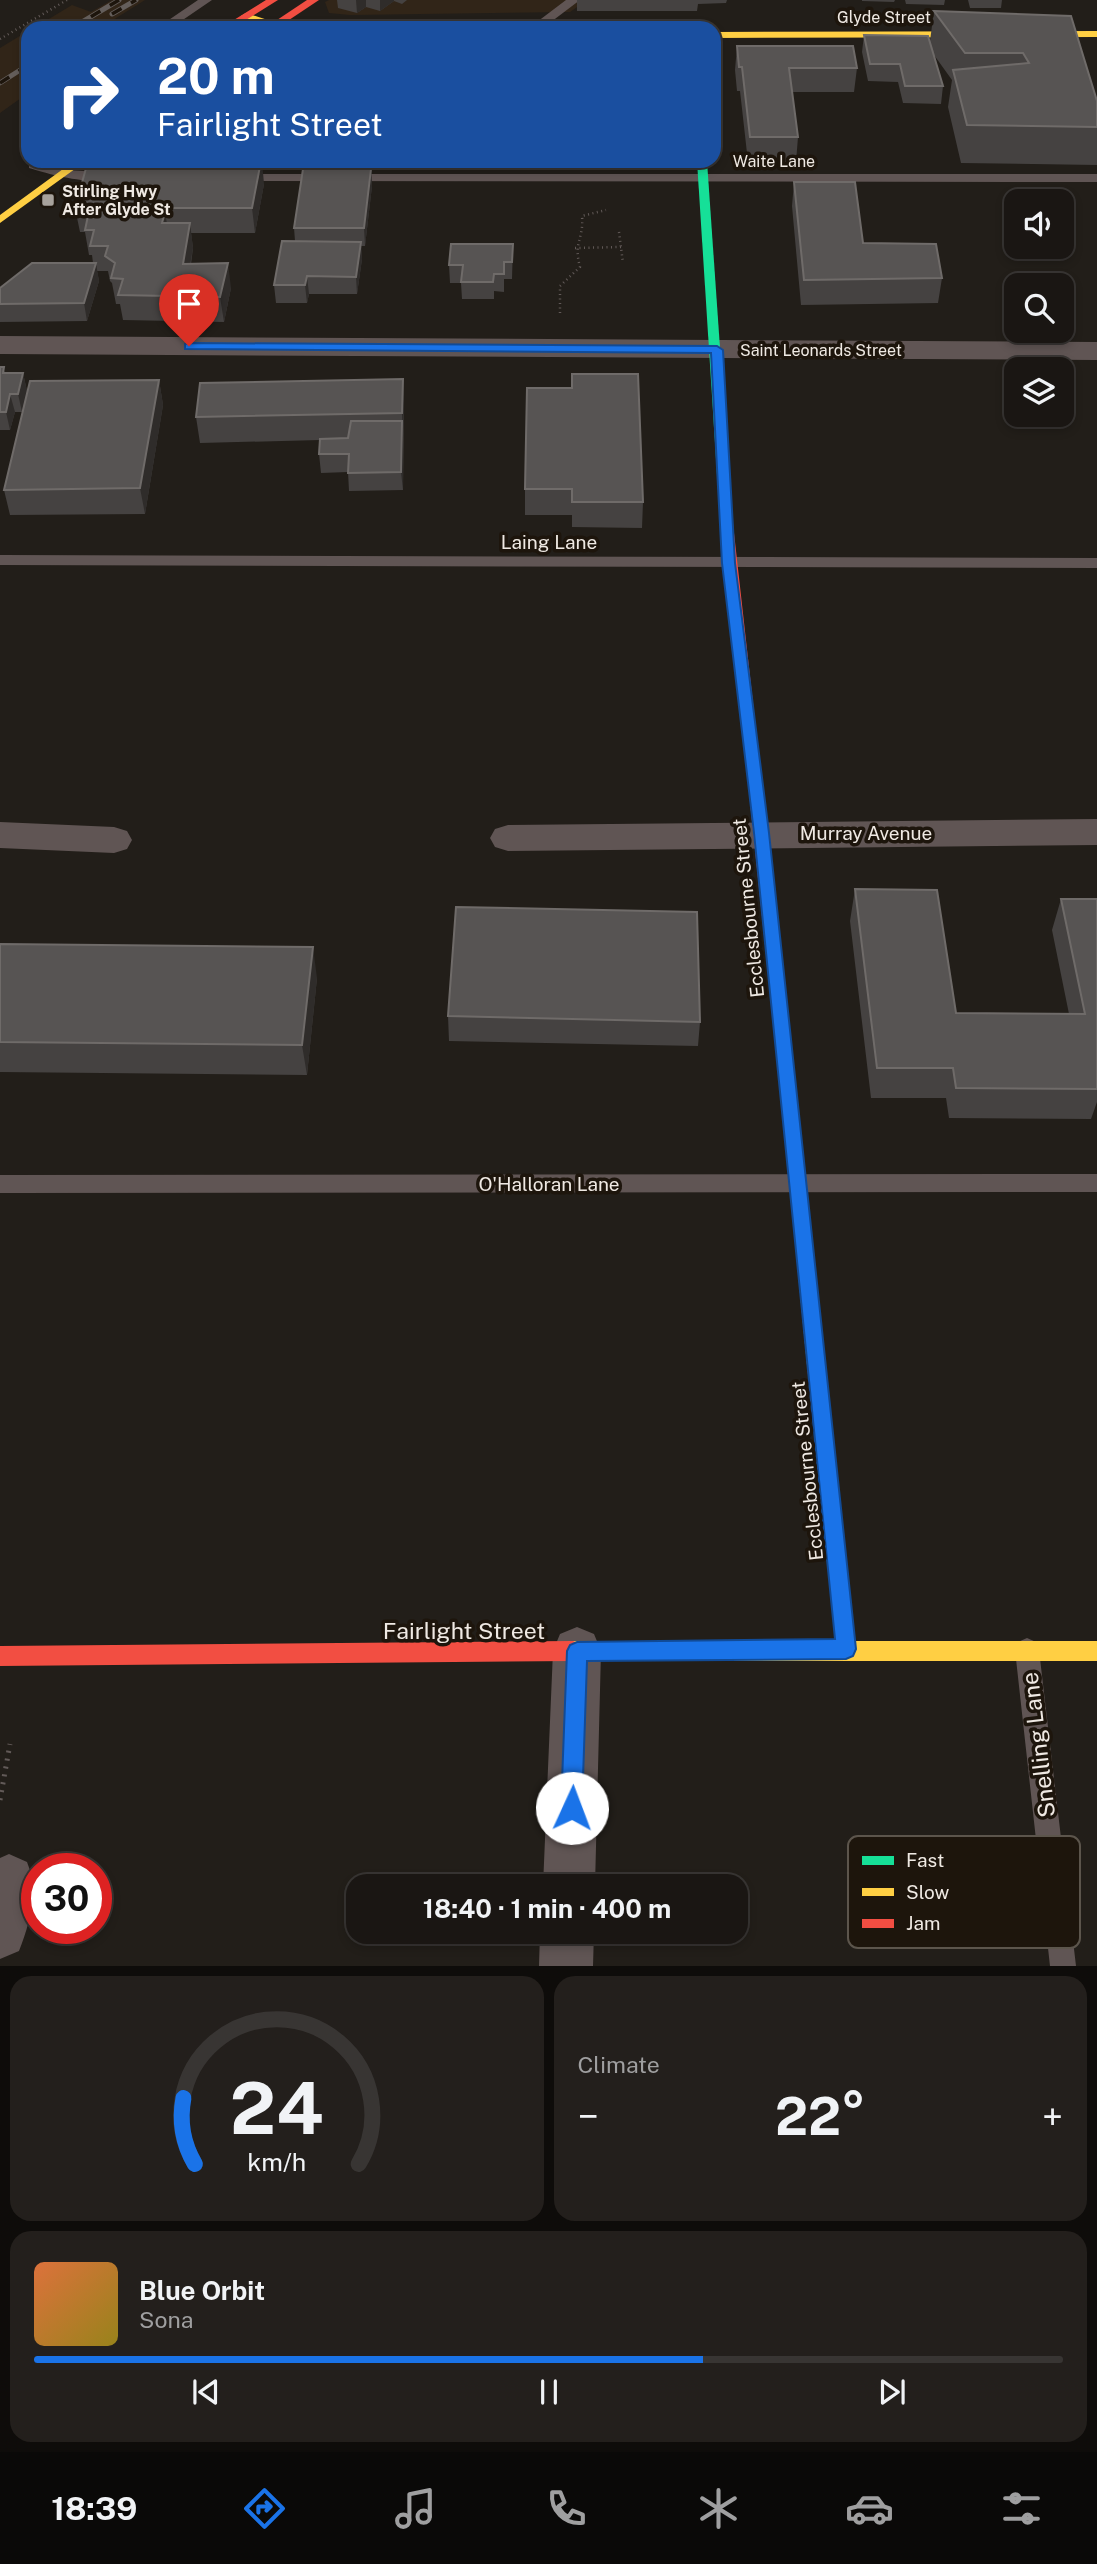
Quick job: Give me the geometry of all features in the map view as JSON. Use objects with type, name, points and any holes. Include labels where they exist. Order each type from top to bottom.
[{"type":"main road","points":[[238,21],[273,0]]},
{"type":"main road","points":[[284,21],[314,0]]},
{"type":"main road","points":[[246,16],[260,21]]},
{"type":"main road","name":"Glyde Street","points":[[721,35],[1097,34]]},
{"type":"main road","points":[[0,220],[71,168]]},
{"type":"main road","name":"Ecclesbourne Street","points":[[703,168],[717,350],[729,563],[799,1184],[846,1649]]},
{"type":"main road","name":"Fairlight Street","points":[[0,1656],[846,1649],[1097,1651]]},
{"type":"street","name":"Saint Leonards Street","points":[[0,345],[1097,351]]},
{"type":"street","name":"Murray Avenue","points":[[508,838],[761,833],[1097,832]]},
{"type":"street","points":[[0,835],[114,840]]},
{"type":"street","points":[[569,1874],[577,1651]]},
{"type":"street","points":[[0,1931],[9,1880]]},
{"type":"street","points":[[566,1965],[567,1944]]},
{"type":"lane","points":[[174,21],[206,0]]},
{"type":"lane","points":[[545,21],[574,0]]},
{"type":"lane","points":[[40,168],[63,174],[122,176]]},
{"type":"lane","name":"Waite Lane","points":[[219,177],[1097,178]]},
{"type":"lane","name":"Laing Lane","points":[[0,560],[1097,563]]},
{"type":"lane","name":"O'Halloran Lane","points":[[0,1184],[1097,1184]]},
{"type":"lane","name":"Snelling Lane","points":[[1027,1650],[1048,1836]]},
{"type":"path","points":[[31,21],[67,0]]},
{"type":"path","points":[[0,39],[21,27]]},
{"type":"path","points":[[560,349],[560,286],[580,267],[575,248],[583,230],[582,216],[598,210],[616,210]]},
{"type":"path","points":[[619,232],[623,263]]},
{"type":"path","points":[[575,248],[621,247]]},
{"type":"path","points":[[0,1800],[10,1744]]},
{"type":"shaded area","points":[[112,0],[145,0],[113,20],[116,21],[46,21],[72,5],[91,12]]},
{"type":"shaded area","points":[[587,0],[570,12],[350,15],[329,13],[325,2]]},
{"type":"shaded area","points":[[21,35],[21,98],[0,113],[0,48]]},
{"type":"building","points":[[934,11],[1071,16],[1097,101],[1097,127],[967,125],[953,70],[1029,63],[1023,53],[965,53]]},
{"type":"building","points":[[864,35],[928,36],[943,86],[905,86],[900,64],[870,64]]},
{"type":"building","points":[[737,46],[853,46],[857,68],[789,68],[798,137],[750,137]]},
{"type":"building","points":[[86,168],[260,168],[252,208],[75,208]]},
{"type":"building","points":[[303,169],[371,169],[364,228],[294,228]]},
{"type":"building","points":[[794,182],[855,182],[863,243],[936,244],[942,278],[804,280]]},
{"type":"building","points":[[89,211],[165,212],[162,223],[190,223],[183,264],[228,263],[220,297],[118,295],[123,279],[111,278],[115,263],[105,256],[108,246],[90,246],[94,230],[85,230]]},
{"type":"building","points":[[282,241],[361,242],[356,277],[307,276],[305,285],[274,285]]},
{"type":"building","points":[[451,244],[513,244],[512,262],[504,262],[504,274],[494,274],[493,282],[461,282],[463,265],[449,265]]},
{"type":"building","points":[[32,263],[96,263],[84,303],[0,304],[0,288]]},
{"type":"building","points":[[0,367],[4,367],[3,373],[23,373],[18,394],[10,394],[6,412],[0,412]]},
{"type":"building","points":[[572,374],[638,374],[643,502],[572,502],[572,489],[525,489],[527,388],[572,388]]},
{"type":"building","points":[[403,379],[402,413],[196,417],[200,383]]},
{"type":"building","points":[[159,380],[140,488],[4,490],[30,381]]},
{"type":"building","points":[[351,421],[402,421],[401,472],[348,473],[349,454],[319,454],[320,439],[348,438]]},
{"type":"building","points":[[855,889],[937,890],[956,1013],[1085,1014],[1061,899],[1097,899],[1097,1089],[956,1088],[953,1068],[877,1068]]},
{"type":"building","points":[[456,907],[697,912],[700,1022],[448,1016]]},
{"type":"building","points":[[0,944],[313,947],[302,1045],[0,1042]]},
{"type":"railway","points":[[84,21],[119,0]]},
{"type":"railway","points":[[112,14],[136,0]]},
{"type":"railway","points":[[0,83],[21,70]]},
{"type":"traffic: fast","points":[[702,168],[725,506]]},
{"type":"traffic: slow","points":[[246,16],[261,21]]},
{"type":"traffic: slow","points":[[721,35],[1097,34]]},
{"type":"traffic: slow","points":[[0,220],[71,168]]},
{"type":"traffic: slow","points":[[787,1079],[816,1365]]},
{"type":"traffic: slow","points":[[573,1651],[1097,1651]]},
{"type":"traffic: jam","points":[[238,21],[273,0]]},
{"type":"traffic: jam","points":[[281,21],[314,0]]},
{"type":"traffic: jam","points":[[725,506],[787,1079]]},
{"type":"traffic: jam","points":[[816,1365],[846,1649]]},
{"type":"traffic: jam","points":[[0,1656],[573,1651]]},
{"type":"place","name":"Stirling Hwy After Glyde St","points":[[48,200]]},
{"type":"route","points":[[189,346],[717,350],[729,563],[799,1184],[846,1649],[577,1651],[572,1808]]}]
